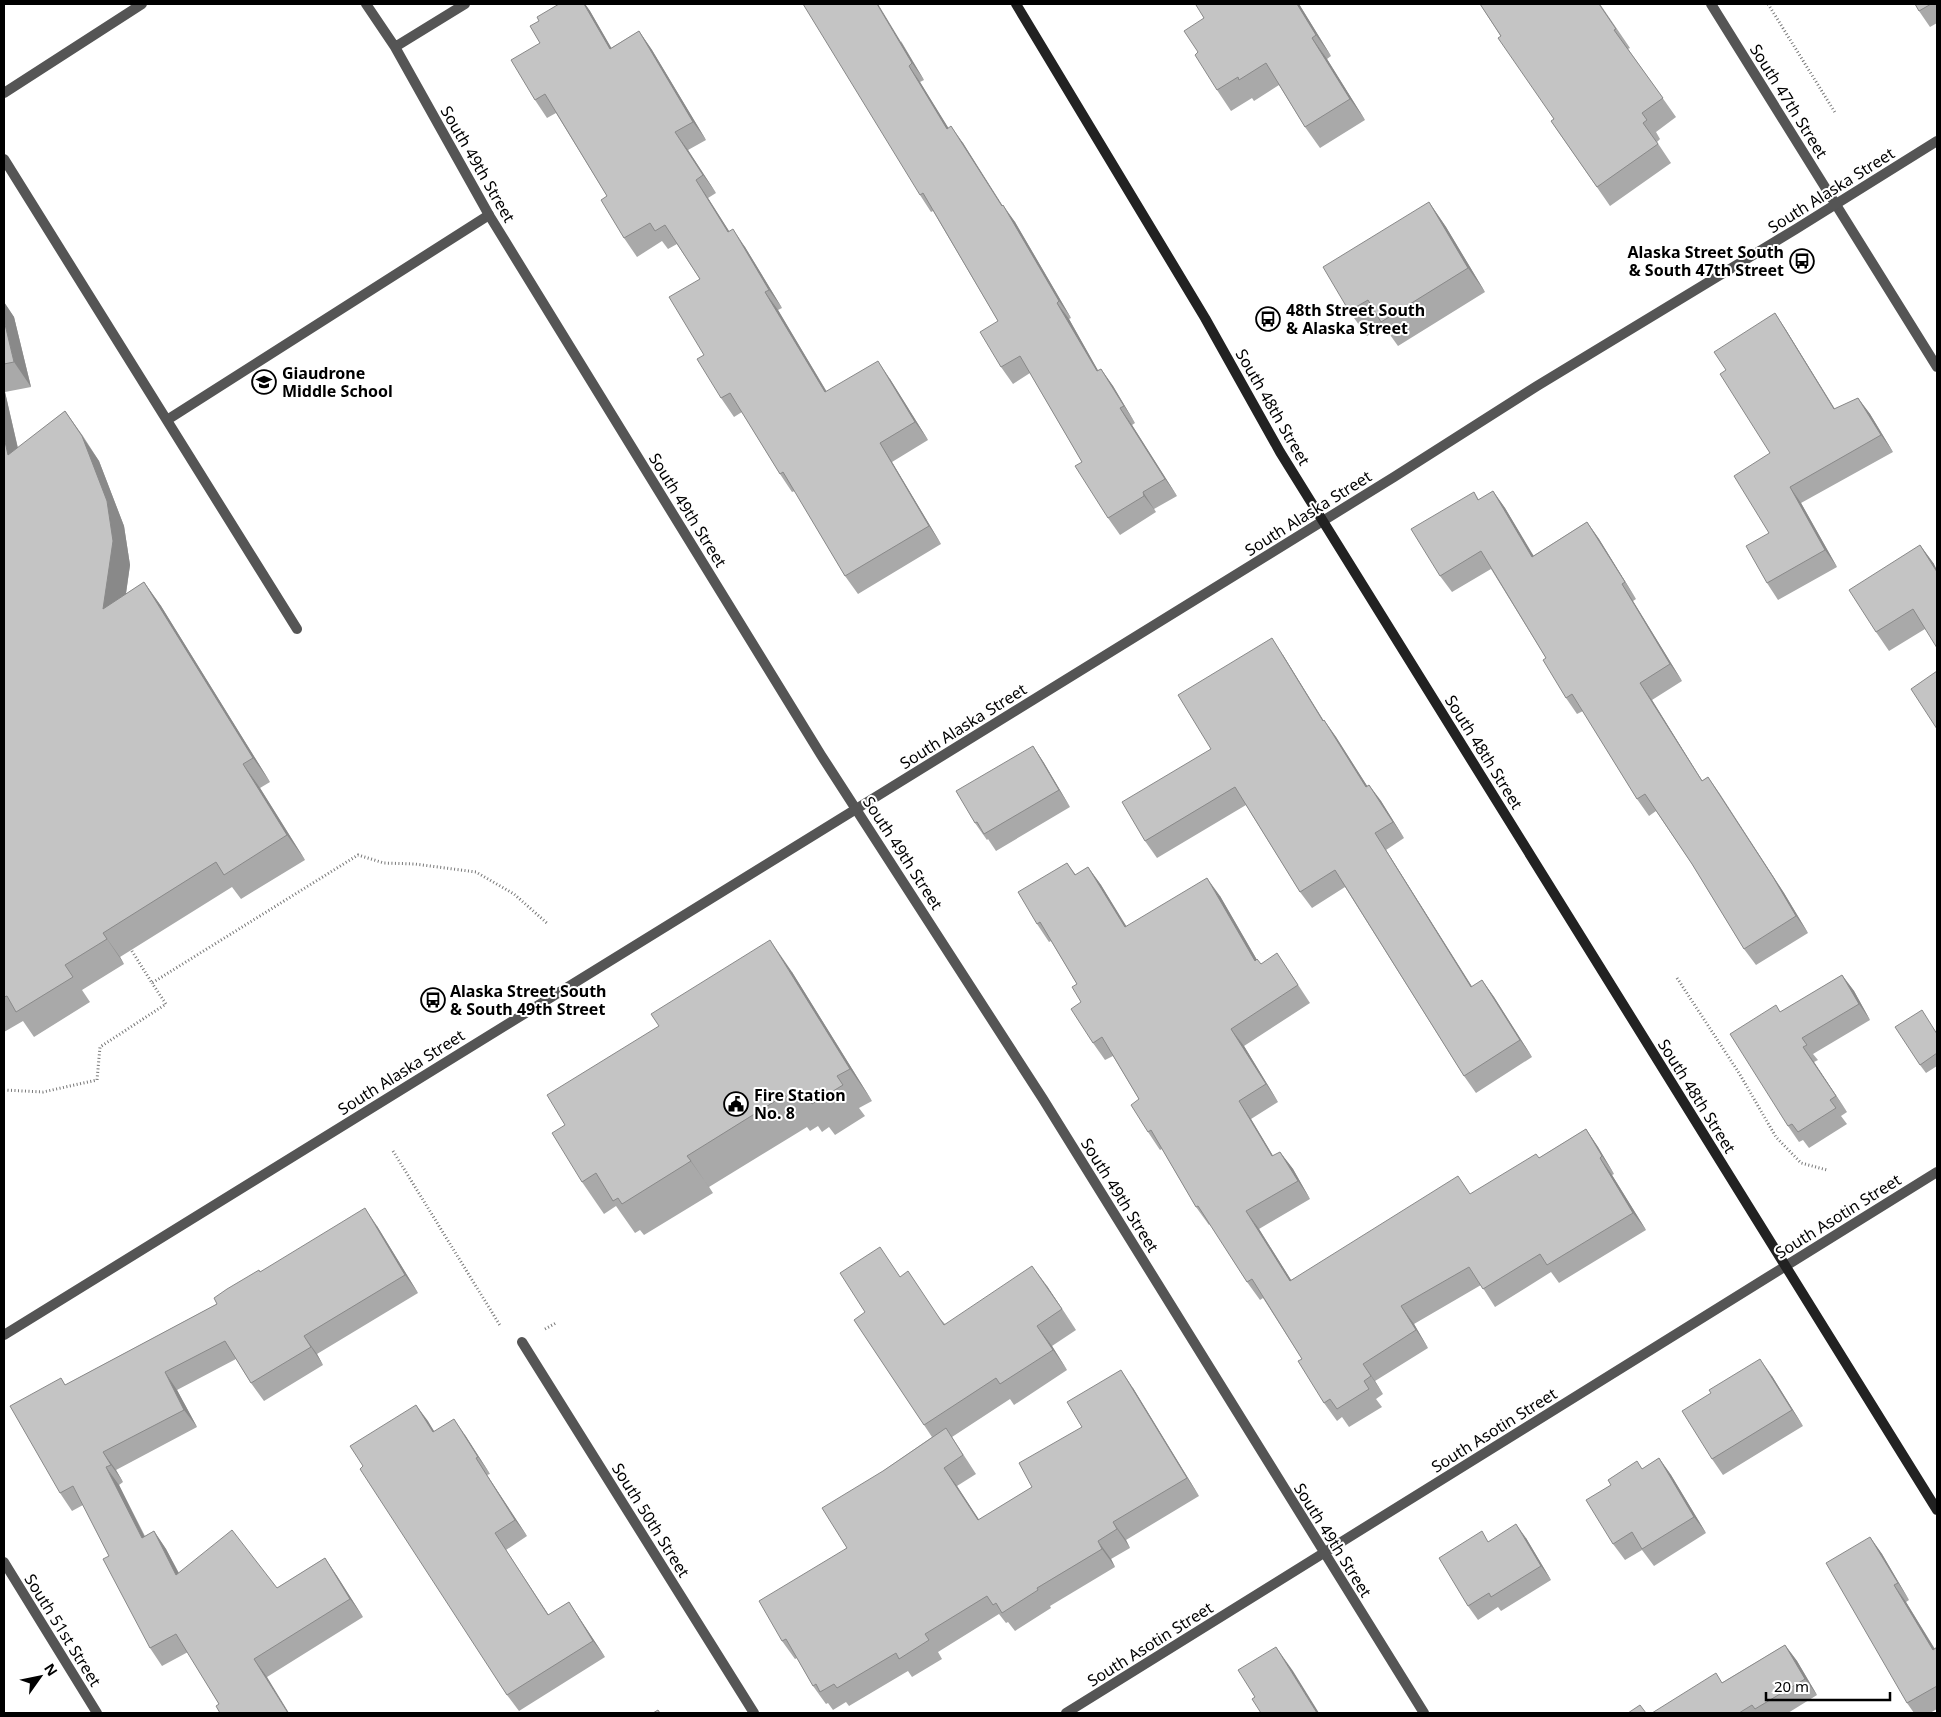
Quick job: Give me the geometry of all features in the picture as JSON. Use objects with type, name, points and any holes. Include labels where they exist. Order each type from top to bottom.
[{"type":"main road","name":"South 48th Street","points":[[1016,4],[1205,318],[1280,452],[1937,1510]]},
{"type":"street","points":[[4,93],[142,4]]},
{"type":"street","name":"South 49th Street","points":[[366,4],[395,47],[489,215],[816,747],[1043,1099],[1424,1713]]},
{"type":"street","points":[[395,47],[465,4]]},
{"type":"street","name":"South 47th Street","points":[[1711,4],[1937,367]]},
{"type":"street","name":"South Alaska Street","points":[[4,1335],[1937,141]]},
{"type":"street","points":[[4,159],[297,629]]},
{"type":"street","points":[[167,420],[489,215]]},
{"type":"street","name":"South Asotin Street","points":[[1066,1713],[1937,1172]]},
{"type":"street","name":"South 50th Street","points":[[522,1342],[754,1713]]},
{"type":"street","name":"South 51st Street","points":[[4,1562],[97,1713]]},
{"type":"path","points":[[1768,4],[1836,114]]},
{"type":"path","points":[[152,983],[358,855],[384,863],[415,864],[476,872],[514,894],[548,924]]},
{"type":"path","points":[[4,1090],[43,1092],[97,1080],[100,1047],[166,1004],[128,944]]},
{"type":"path","points":[[1677,978],[1739,1072],[1776,1137],[1800,1163],[1827,1170]]},
{"type":"path","points":[[393,1151],[505,1334],[522,1342]]},
{"type":"building","points":[[559,4],[584,4],[610,49],[639,31],[693,122],[675,132],[703,175],[696,180],[728,232],[733,229],[769,290],[765,292],[825,392],[878,361],[915,422],[880,443],[929,526],[845,576],[783,472],[780,474],[730,393],[721,398],[697,359],[704,355],[669,297],[700,279],[665,225],[655,231],[650,223],[624,238],[601,200],[607,196],[545,94],[535,100],[511,60],[540,43],[530,26],[539,21],[537,17]]},
{"type":"building","points":[[803,4],[877,4],[912,63],[909,66],[947,129],[951,126],[1003,205],[1097,371],[1101,369],[1124,406],[1120,408],[1165,479],[1143,492],[1144,496],[1108,518],[1075,466],[1082,462],[1020,356],[1001,367],[980,332],[998,321],[923,193],[920,195]]},
{"type":"building","points":[[1297,4],[1316,35],[1312,38],[1350,99],[1305,127],[1266,63],[1239,80],[1238,77],[1217,90],[1195,55],[1198,52],[1184,31],[1204,18],[1196,5]]},
{"type":"building","points":[[1480,4],[1599,4],[1616,29],[1614,30],[1663,98],[1642,113],[1647,120],[1643,123],[1658,144],[1597,187],[1551,121],[1554,119],[1498,38],[1501,36]]},
{"type":"building","points":[[1915,4],[1931,4],[1919,11]]},
{"type":"building","points":[[1429,202],[1468,268],[1381,322],[1368,300],[1349,311],[1323,267]]},
{"type":"building","points":[[1775,313],[1834,409],[1858,398],[1881,435],[1790,487],[1825,550],[1767,583],[1746,546],[1769,533],[1734,476],[1770,453],[1720,374],[1726,370],[1714,352]]},
{"type":"building","points":[[4,320],[14,362],[4,364]]},
{"type":"building","points":[[65,411],[82,436],[107,501],[113,541],[103,609],[144,582],[253,758],[243,764],[287,835],[224,875],[216,862],[103,933],[107,939],[65,965],[73,977],[16,1012],[7,996],[4,997],[4,437],[8,455]]},
{"type":"building","points":[[1493,491],[1532,557],[1587,522],[1625,582],[1622,584],[1670,664],[1640,683],[1702,781],[1708,777],[1796,916],[1744,949],[1692,864],[1645,794],[1637,799],[1572,694],[1566,698],[1543,660],[1546,658],[1481,551],[1440,576],[1411,529],[1474,492],[1478,500]]},
{"type":"building","points":[[1920,545],[1937,572],[1937,648],[1913,609],[1876,632],[1849,590]]},
{"type":"building","points":[[1272,638],[1366,787],[1369,785],[1393,822],[1375,833],[1471,987],[1482,980],[1520,1040],[1464,1076],[1335,870],[1300,892],[1235,787],[1145,841],[1122,802],[1211,749],[1178,695]]},
{"type":"building","points":[[1937,671],[1937,729],[1911,689]]},
{"type":"building","points":[[1033,746],[1059,790],[984,834],[977,822],[975,823],[956,791]]},
{"type":"building","points":[[1067,863],[1075,875],[1088,867],[1125,927],[1207,878],[1255,961],[1257,959],[1261,964],[1277,953],[1298,985],[1231,1029],[1266,1084],[1239,1101],[1272,1156],[1280,1152],[1298,1181],[1246,1211],[1290,1281],[1458,1176],[1470,1194],[1536,1154],[1539,1158],[1586,1129],[1602,1156],[1600,1158],[1633,1213],[1547,1265],[1540,1254],[1483,1289],[1469,1267],[1401,1306],[1416,1330],[1363,1364],[1371,1376],[1364,1381],[1369,1389],[1337,1409],[1330,1399],[1324,1403],[1298,1361],[1302,1359],[1252,1279],[1247,1282],[1198,1206],[1196,1207],[1151,1130],[1148,1132],[1131,1105],[1139,1099],[1102,1037],[1093,1043],[1071,1009],[1081,1002],[1072,987],[1077,984],[1040,922],[1037,924],[1018,892]]},
{"type":"building","name":"Fire Station No. 8","points":[[770,940],[850,1069],[837,1076],[843,1085],[812,1104],[807,1095],[800,1100],[796,1094],[788,1099],[785,1095],[687,1156],[691,1161],[622,1204],[618,1198],[613,1201],[596,1173],[582,1182],[552,1133],[565,1125],[547,1095],[659,1026],[651,1014]]},
{"type":"building","points":[[1842,975],[1859,1004],[1802,1038],[1807,1045],[1803,1047],[1836,1096],[1830,1100],[1836,1108],[1798,1132],[1792,1124],[1788,1126],[1730,1034],[1776,1005],[1780,1012]]},
{"type":"building","points":[[1922,1010],[1937,1034],[1937,1053],[1920,1065],[1895,1027]]},
{"type":"building","points":[[365,1208],[405,1275],[304,1336],[311,1347],[251,1383],[225,1341],[165,1372],[184,1410],[103,1452],[111,1465],[106,1467],[142,1538],[154,1531],[176,1575],[232,1530],[277,1588],[325,1558],[350,1599],[254,1659],[288,1713],[220,1713],[216,1706],[219,1704],[176,1634],[150,1648],[103,1559],[109,1556],[73,1486],[60,1493],[10,1406],[61,1378],[65,1385],[217,1304],[214,1298],[227,1289],[259,1270],[260,1272]]},
{"type":"building","points":[[880,1247],[900,1277],[908,1271],[944,1325],[1032,1266],[1062,1309],[1037,1326],[1053,1350],[1000,1384],[996,1378],[924,1425],[854,1320],[865,1312],[840,1273]]},
{"type":"building","points":[[1760,1359],[1792,1410],[1712,1459],[1682,1411],[1711,1393],[1709,1390]]},
{"type":"building","points":[[1121,1370],[1187,1478],[1113,1522],[1117,1529],[1098,1541],[1102,1549],[1037,1588],[1038,1590],[1002,1613],[996,1603],[993,1605],[987,1596],[925,1634],[929,1640],[899,1659],[896,1653],[837,1688],[834,1684],[820,1692],[816,1684],[813,1686],[786,1639],[782,1641],[759,1601],[847,1548],[822,1508],[883,1471],[946,1428],[963,1455],[944,1468],[978,1520],[1032,1487],[1019,1463],[1082,1427],[1067,1402]]},
{"type":"building","points":[[416,1405],[433,1432],[454,1419],[515,1520],[495,1533],[548,1615],[569,1602],[593,1641],[507,1695],[360,1469],[363,1466],[350,1446]]},
{"type":"building","points":[[1659,1458],[1694,1517],[1642,1549],[1632,1532],[1613,1544],[1586,1500],[1611,1485],[1608,1480],[1637,1461],[1642,1469]]},
{"type":"building","points":[[1516,1524],[1541,1566],[1491,1597],[1489,1593],[1468,1606],[1439,1558],[1482,1531],[1488,1542]]},
{"type":"building","points":[[1870,1537],[1898,1583],[1894,1585],[1933,1650],[1937,1647],[1937,1686],[1907,1703],[1826,1563]]},
{"type":"building","points":[[1785,1645],[1805,1679],[1755,1709],[1752,1705],[1739,1713],[1652,1713],[1716,1673],[1722,1683]]},
{"type":"building","points":[[1276,1647],[1317,1713],[1261,1713],[1252,1699],[1255,1697],[1238,1670]]},
{"type":"building","points":[[1640,1705],[1646,1713],[1628,1713]]},
{"type":"place","name":"Alaska Street South & South 47th Street","points":[[1802,261]]},
{"type":"place","name":"48th Street South & Alaska Street","points":[[1268,319]]},
{"type":"place","name":"Giaudrone Middle School","points":[[264,382]]},
{"type":"place","name":"Alaska Street South & South 49th Street","points":[[433,1000]]},
{"type":"place","name":"Fire Station No. 8","points":[[736,1104]]}]
